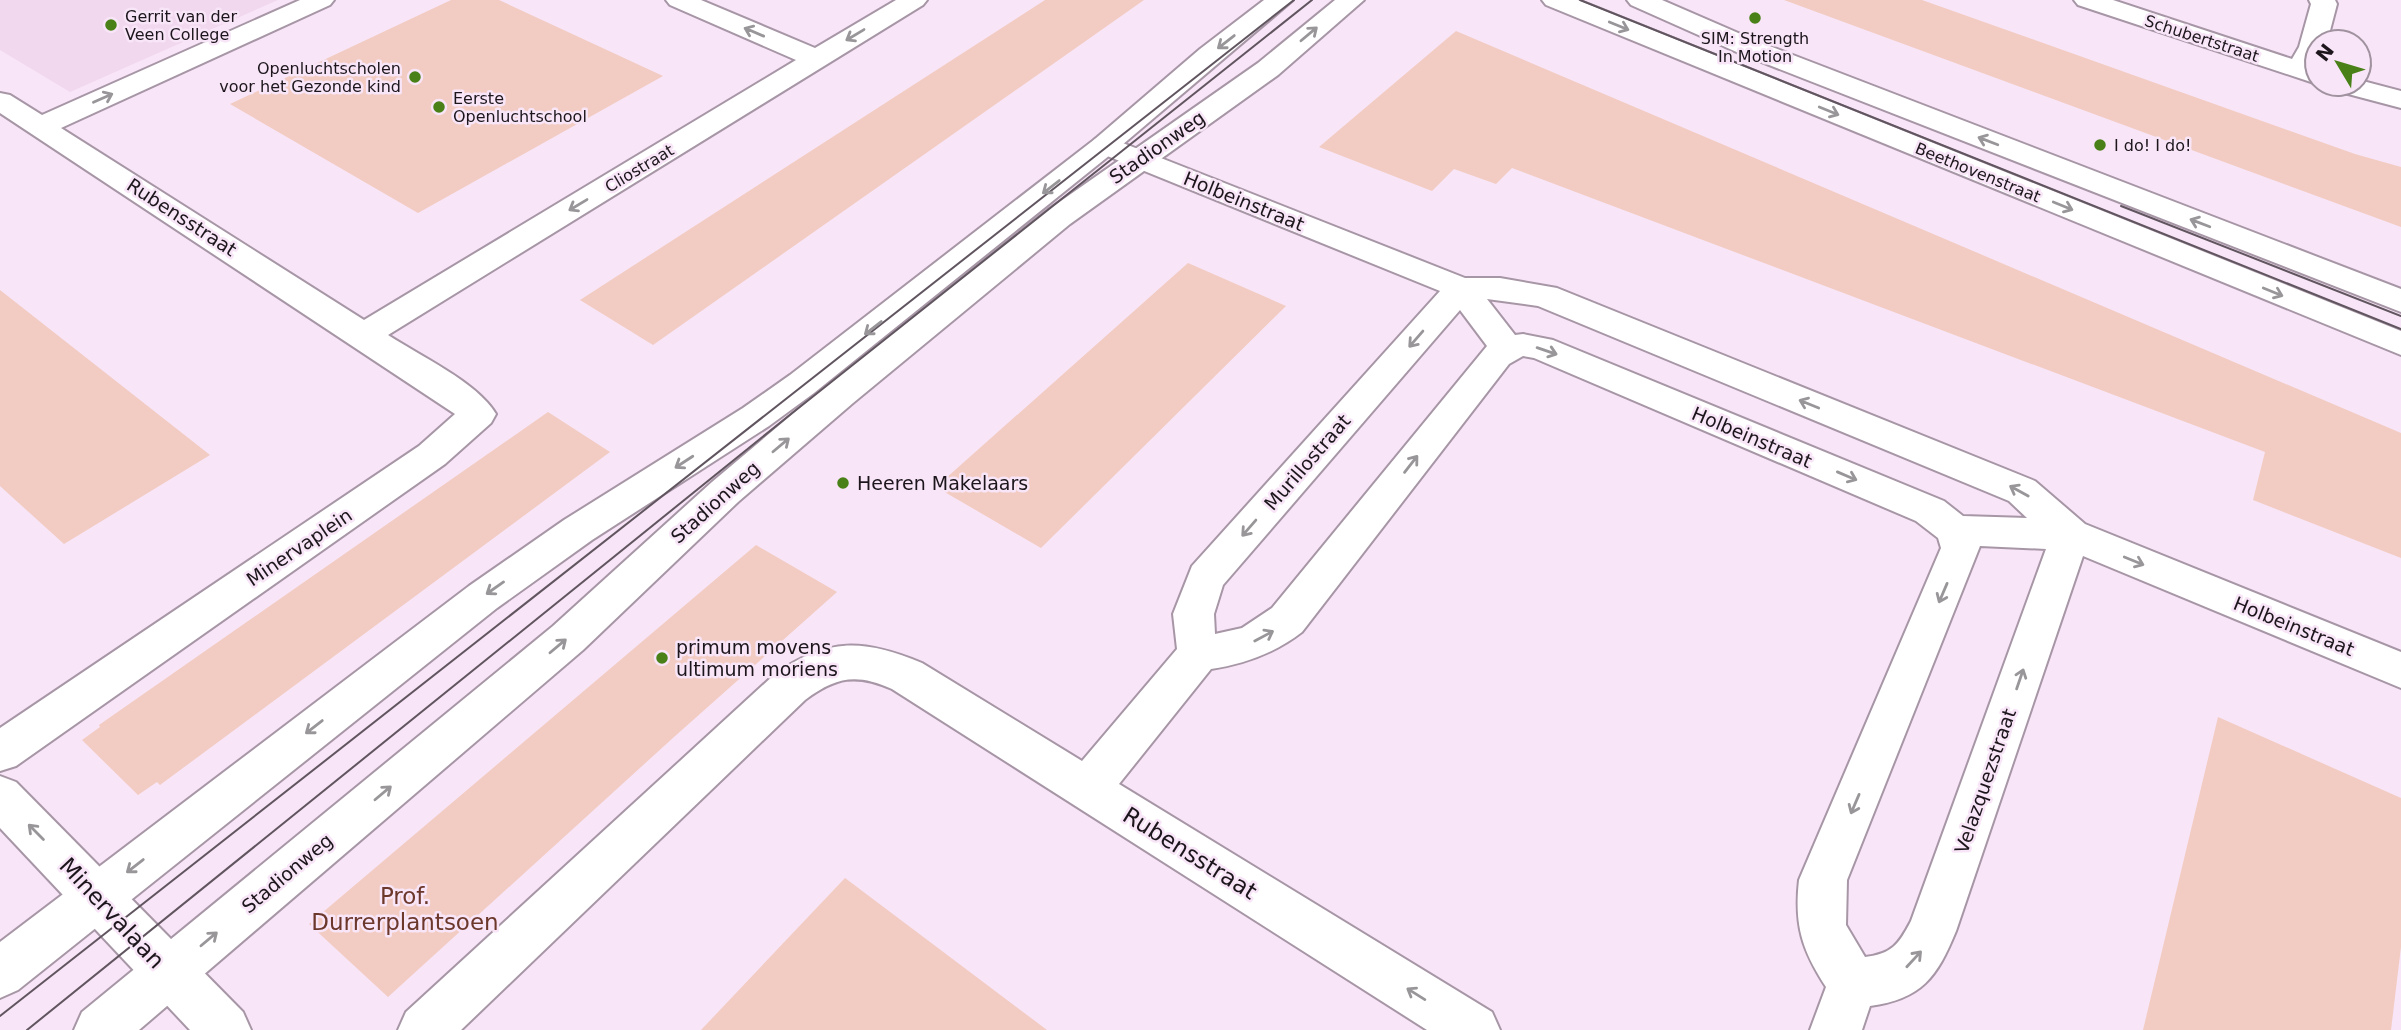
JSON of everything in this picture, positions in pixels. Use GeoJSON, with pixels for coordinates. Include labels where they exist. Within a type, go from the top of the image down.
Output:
{"type":"FeatureCollection","features":[{"type":"Feature","properties":{"kind":"street"},"geometry":{"type":"LineString","coordinates":[[41,127],[321,0]]}},
{"type":"Feature","properties":{"kind":"street"},"geometry":{"type":"LineString","coordinates":[[679,0],[817,59]]}},
{"type":"Feature","properties":{"kind":"street","name":"Cliostraat"},"geometry":{"type":"LineString","coordinates":[[364,334],[914,0]]}},
{"type":"Feature","properties":{"kind":"street","name":"Stadionweg"},"geometry":{"type":"LineString","coordinates":[[100,1030],[568,638],[725,492],[840,394],[1059,217],[1210,55],[1280,0]]}},
{"type":"Feature","properties":{"kind":"street","name":"Stadionweg"},"geometry":{"type":"LineString","coordinates":[[0,972],[483,597],[578,530],[802,384],[1122,152],[1268,69],[1351,0]]}},
{"type":"Feature","properties":{"kind":"street","name":"Beethovenstraat"},"geometry":{"type":"LineString","coordinates":[[1555,0],[2401,344]]}},
{"type":"Feature","properties":{"kind":"street","name":"Beethovenstraat"},"geometry":{"type":"LineString","coordinates":[[1640,0],[1749,48],[2401,301]]}},
{"type":"Feature","properties":{"kind":"street","name":"Schubertstraat"},"geometry":{"type":"LineString","coordinates":[[2087,0],[2303,71]]}},
{"type":"Feature","properties":{"kind":"street"},"geometry":{"type":"LineString","coordinates":[[2317,28],[2324,4],[2322,0]]}},
{"type":"Feature","properties":{"kind":"street"},"geometry":{"type":"LineString","coordinates":[[2373,92],[2401,100]]}},
{"type":"Feature","properties":{"kind":"street","name":"Rubensstraat"},"geometry":{"type":"LineString","coordinates":[[0,101],[364,334]]}},
{"type":"Feature","properties":{"kind":"street","name":"Holbeinstraat"},"geometry":{"type":"LineString","coordinates":[[1122,152],[1461,288],[1500,289],[1545,296],[2022,491],[2071,535],[2401,670]]}},
{"type":"Feature","properties":{"kind":"street"},"geometry":{"type":"LineString","coordinates":[[1087,789],[1199,653],[1232,650],[1268,636],[1287,620],[1497,356],[1507,349],[1461,288]]}},
{"type":"Feature","properties":{"kind":"street","name":"Murillostraat"},"geometry":{"type":"LineString","coordinates":[[1199,653],[1191,629],[1195,603],[1206,577],[1461,288]]}},
{"type":"Feature","properties":{"kind":"street","name":"Minervaplein"},"geometry":{"type":"LineString","coordinates":[[0,752],[432,456],[478,414],[459,397],[364,334]]}},
{"type":"Feature","properties":{"kind":"street","name":"Holbeinstraat"},"geometry":{"type":"LineString","coordinates":[[1507,349],[1523,345],[1541,348],[1930,511],[1954,530],[2071,535]]}},
{"type":"Feature","properties":{"kind":"street"},"geometry":{"type":"LineString","coordinates":[[1836,1030],[1853,983],[1824,941],[1819,909],[1823,880],[1961,548],[1954,530]]}},
{"type":"Feature","properties":{"kind":"street","name":"Velazquezstraat"},"geometry":{"type":"LineString","coordinates":[[1853,983],[1893,978],[1918,958],[1932,931],[2071,535]]}},
{"type":"Feature","properties":{"kind":"street","name":"Rubensstraat"},"geometry":{"type":"LineString","coordinates":[[424,1030],[805,675],[826,664],[859,659],[883,664],[907,676],[1474,1030]]}},
{"type":"Feature","properties":{"kind":"street","name":"Minervalaan"},"geometry":{"type":"LineString","coordinates":[[0,796],[167,973],[225,1030]]}},
{"type":"Feature","properties":{"kind":"shaded area","name":"Gerrit van der Veen College"},"geometry":{"type":"Polygon","coordinates":[[[0,0],[278,0],[70,92],[0,50],[0,0]]]}},
{"type":"Feature","properties":{"kind":"green space"},"geometry":{"type":"Polygon","coordinates":[[[451,0],[499,0],[663,76],[418,213],[230,104],[451,0]]]}},
{"type":"Feature","properties":{"kind":"green space"},"geometry":{"type":"Polygon","coordinates":[[[1045,0],[1144,0],[653,345],[580,300],[1045,0]]]}},
{"type":"Feature","properties":{"kind":"green space"},"geometry":{"type":"Polygon","coordinates":[[[1784,0],[1922,0],[2355,154],[2401,167],[2401,227],[1784,0]]]}},
{"type":"Feature","properties":{"kind":"green space"},"geometry":{"type":"Polygon","coordinates":[[[1456,31],[2401,433],[2401,558],[2253,500],[2265,452],[1512,168],[1496,184],[1454,169],[1432,191],[1319,147],[1456,31]]]}},
{"type":"Feature","properties":{"kind":"green space"},"geometry":{"type":"Polygon","coordinates":[[[1188,263],[1286,306],[1041,548],[936,487],[1188,263]]]}},
{"type":"Feature","properties":{"kind":"green space"},"geometry":{"type":"Polygon","coordinates":[[[0,290],[210,455],[64,544],[0,486],[0,290]]]}},
{"type":"Feature","properties":{"kind":"green space"},"geometry":{"type":"Polygon","coordinates":[[[548,412],[610,452],[160,785],[157,782],[138,795],[82,740],[100,727],[99,725],[548,412]]]}},
{"type":"Feature","properties":{"kind":"green space","name":"Prof. Durrerplantsoen"},"geometry":{"type":"Polygon","coordinates":[[[756,545],[837,592],[388,997],[309,924],[756,545]]]}},
{"type":"Feature","properties":{"kind":"green space"},"geometry":{"type":"Polygon","coordinates":[[[2218,717],[2401,798],[2401,947],[2391,1030],[2143,1030],[2218,717]]]}},
{"type":"Feature","properties":{"kind":"green space"},"geometry":{"type":"Polygon","coordinates":[[[845,878],[1047,1030],[701,1030],[845,878]]]}},
{"type":"Feature","properties":{"kind":"tram line"},"geometry":{"type":"LineString","coordinates":[[0,1016],[1294,0]]}},
{"type":"Feature","properties":{"kind":"tram line"},"geometry":{"type":"LineString","coordinates":[[27,1030],[791,414],[1312,0]]}},
{"type":"Feature","properties":{"kind":"tram line"},"geometry":{"type":"LineString","coordinates":[[1580,0],[2401,329]]}},
{"type":"Feature","properties":{"kind":"tram line"},"geometry":{"type":"LineString","coordinates":[[2121,206],[2401,316]]}},
{"type":"Feature","properties":{"kind":"place","name":"SIM: Strength In Motion"},"geometry":{"type":"Point","coordinates":[1755,18]}},
{"type":"Feature","properties":{"kind":"place","name":"Gerrit van der Veen College"},"geometry":{"type":"Point","coordinates":[111,25]}},
{"type":"Feature","properties":{"kind":"place","name":"Openluchtscholen voor het Gezonde kind"},"geometry":{"type":"Point","coordinates":[415,77]}},
{"type":"Feature","properties":{"kind":"place","name":"Eerste Openluchtschool"},"geometry":{"type":"Point","coordinates":[439,107]}},
{"type":"Feature","properties":{"kind":"place","name":"I do! I do!"},"geometry":{"type":"Point","coordinates":[2100,145]}},
{"type":"Feature","properties":{"kind":"place","name":"Heeren Makelaars"},"geometry":{"type":"Point","coordinates":[843,483]}},
{"type":"Feature","properties":{"kind":"place","name":"primum movens ultimum moriens"},"geometry":{"type":"Point","coordinates":[662,658]}}]}
